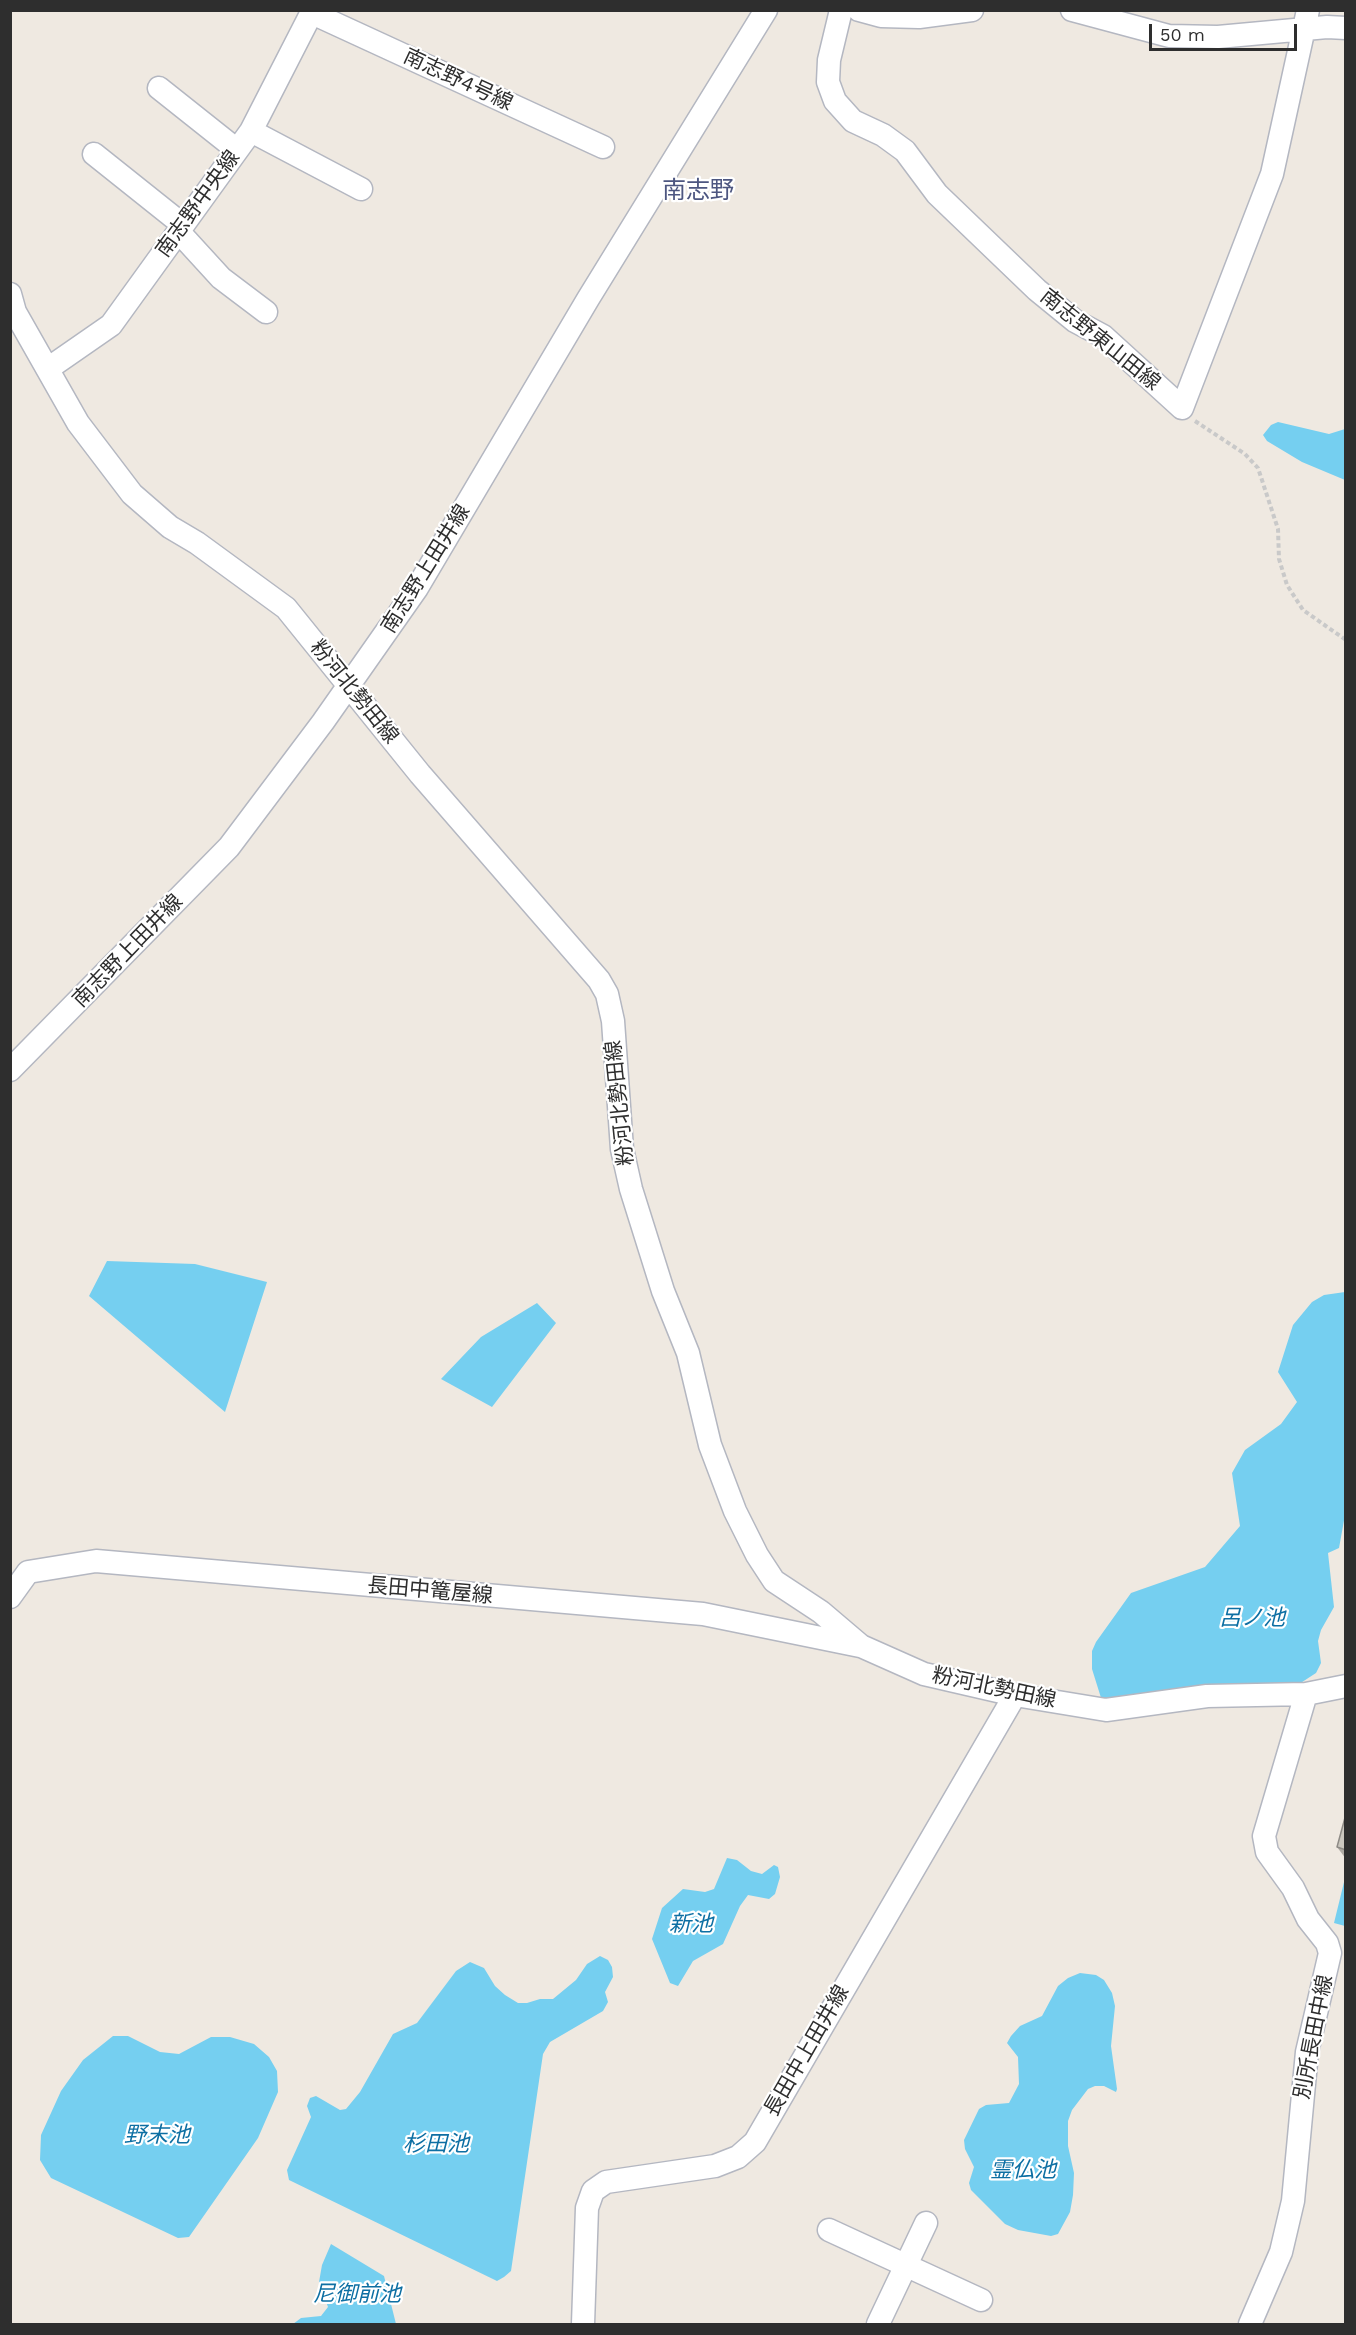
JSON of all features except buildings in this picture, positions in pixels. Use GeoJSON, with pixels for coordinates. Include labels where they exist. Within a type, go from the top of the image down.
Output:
{"type":"FeatureCollection","features":[{"type":"Feature","properties":{"kind":"street","name":"南志野上田井線"},"geometry":{"type":"LineString","coordinates":[[10,1070],[229,847],[350,686],[417,588],[588,298],[766,10]]}},
{"type":"Feature","properties":{"kind":"street","name":"南志野東山田線"},"geometry":{"type":"LineString","coordinates":[[841,10],[829,60],[828,82],[835,101],[853,121],[883,135],[905,151],[937,194],[1037,290],[1075,321],[1103,336],[1182,408],[1272,174],[1306,19]]}},
{"type":"Feature","properties":{"kind":"street"},"geometry":{"type":"LineString","coordinates":[[859,10],[881,16],[919,17],[972,10]]}},
{"type":"Feature","properties":{"kind":"street"},"geometry":{"type":"LineString","coordinates":[[1072,10],[1170,36],[1218,37],[1306,19],[1346,28]]}},
{"type":"Feature","properties":{"kind":"street","name":"南志野中央線"},"geometry":{"type":"LineString","coordinates":[[49,368],[111,325],[251,131],[313,12]]}},
{"type":"Feature","properties":{"kind":"street","name":"南志野4号線"},"geometry":{"type":"LineString","coordinates":[[313,12],[603,147]]}},
{"type":"Feature","properties":{"kind":"street"},"geometry":{"type":"LineString","coordinates":[[159,88],[237,150]]}},
{"type":"Feature","properties":{"kind":"street"},"geometry":{"type":"LineString","coordinates":[[251,131],[361,189]]}},
{"type":"Feature","properties":{"kind":"street"},"geometry":{"type":"LineString","coordinates":[[94,154],[181,228],[221,278],[266,312]]}},
{"type":"Feature","properties":{"kind":"street","name":"粉河北勢田線"},"geometry":{"type":"LineString","coordinates":[[12,307],[49,368],[78,423],[132,494],[170,527],[197,543],[286,608],[420,774],[599,980],[607,994],[613,1021],[622,1149],[631,1189],[663,1291],[688,1353],[710,1444],[735,1511],[757,1555],[774,1581],[821,1612],[861,1646],[924,1674],[1015,1695],[1106,1710],[1208,1696],[1306,1694],[1346,1686]]}},
{"type":"Feature","properties":{"kind":"street","name":"長田中篭屋線"},"geometry":{"type":"LineString","coordinates":[[10,1597],[28,1572],[96,1561],[704,1614],[861,1646]]}},
{"type":"Feature","properties":{"kind":"street","name":"別所長田中線"},"geometry":{"type":"LineString","coordinates":[[1250,2325],[1281,2252],[1293,2200],[1307,2052],[1330,1953],[1327,1943],[1308,1918],[1293,1888],[1266,1852],[1264,1836],[1306,1694]]}},
{"type":"Feature","properties":{"kind":"street","name":"長田中上田井線"},"geometry":{"type":"LineString","coordinates":[[583,2325],[587,2208],[593,2191],[606,2182],[715,2166],[738,2157],[755,2142],[1015,1695]]}},
{"type":"Feature","properties":{"kind":"street"},"geometry":{"type":"LineString","coordinates":[[878,2325],[926,2223]]}},
{"type":"Feature","properties":{"kind":"street"},"geometry":{"type":"LineString","coordinates":[[829,2230],[981,2300]]}},
{"type":"Feature","properties":{"kind":"path"},"geometry":{"type":"LineString","coordinates":[[1182,408],[1197,423],[1245,454],[1258,468],[1278,529],[1279,560],[1287,585],[1303,610],[1346,640]]}},
{"type":"Feature","properties":{"kind":"water"},"geometry":{"type":"Polygon","coordinates":[[[1278,422],[1329,434],[1345,429],[1345,480],[1302,462],[1267,441],[1263,435],[1271,425],[1278,422]]]}},
{"type":"Feature","properties":{"kind":"water"},"geometry":{"type":"Polygon","coordinates":[[[107,1261],[195,1264],[267,1282],[225,1412],[89,1296],[107,1261]]]}},
{"type":"Feature","properties":{"kind":"water","name":"呂ノ池"},"geometry":{"type":"Polygon","coordinates":[[[1345,1292],[1345,1515],[1339,1548],[1328,1553],[1334,1607],[1321,1630],[1318,1641],[1321,1663],[1316,1673],[1296,1686],[1102,1701],[1092,1669],[1092,1651],[1096,1642],[1131,1593],[1205,1567],[1240,1526],[1232,1473],[1245,1450],[1281,1424],[1297,1402],[1278,1372],[1293,1325],[1312,1302],[1324,1295],[1345,1292]]]}},
{"type":"Feature","properties":{"kind":"water"},"geometry":{"type":"Polygon","coordinates":[[[537,1303],[556,1323],[492,1407],[441,1379],[481,1337],[537,1303]]]}},
{"type":"Feature","properties":{"kind":"water","name":"新池"},"geometry":{"type":"Polygon","coordinates":[[[727,1858],[737,1860],[751,1871],[762,1874],[774,1865],[778,1867],[780,1877],[775,1894],[769,1899],[748,1895],[740,1906],[723,1944],[693,1961],[678,1986],[670,1983],[652,1939],[662,1908],[683,1889],[705,1892],[714,1889],[727,1858]]]}},
{"type":"Feature","properties":{"kind":"water"},"geometry":{"type":"Polygon","coordinates":[[[1346,1878],[1345,1926],[1334,1923],[1346,1878]]]}},
{"type":"Feature","properties":{"kind":"water","name":"杉田池"},"geometry":{"type":"Polygon","coordinates":[[[600,1956],[608,1960],[612,1967],[613,1977],[605,1992],[608,2002],[603,2011],[550,2042],[543,2054],[511,2271],[504,2277],[497,2281],[289,2180],[287,2170],[311,2117],[307,2106],[310,2098],[316,2096],[340,2110],[346,2109],[360,2092],[393,2034],[417,2023],[456,1971],[470,1962],[484,1968],[495,1986],[505,1995],[518,2003],[527,2003],[540,1999],[553,1999],[576,1980],[587,1964],[600,1956]]]}},
{"type":"Feature","properties":{"kind":"water","name":"霊仏池"},"geometry":{"type":"Polygon","coordinates":[[[1080,1973],[1096,1975],[1104,1980],[1112,1993],[1115,2006],[1111,2046],[1117,2089],[1116,2092],[1104,2086],[1095,2086],[1088,2089],[1072,2110],[1068,2121],[1068,2146],[1074,2173],[1073,2195],[1070,2212],[1058,2234],[1051,2236],[1018,2230],[1005,2224],[971,2190],[969,2183],[974,2167],[965,2149],[964,2140],[979,2109],[986,2105],[1009,2103],[1019,2084],[1018,2057],[1007,2043],[1011,2036],[1020,2026],[1042,2016],[1058,1986],[1068,1978],[1080,1973]]]}},
{"type":"Feature","properties":{"kind":"water","name":"野末池"},"geometry":{"type":"Polygon","coordinates":[[[113,2036],[128,2036],[160,2052],[179,2054],[211,2037],[230,2037],[254,2044],[269,2057],[277,2071],[278,2092],[258,2138],[189,2237],[178,2238],[51,2178],[40,2160],[41,2135],[61,2091],[83,2060],[113,2036]]]}},
{"type":"Feature","properties":{"kind":"water","name":"尼御前池"},"geometry":{"type":"Polygon","coordinates":[[[331,2244],[384,2276],[396,2324],[293,2324],[301,2318],[321,2316],[328,2307],[319,2282],[322,2265],[331,2244]]]}},
{"type":"Feature","properties":{"kind":"district","name":"南志野"},"geometry":{"type":"Point","coordinates":[698,191]}}]}
